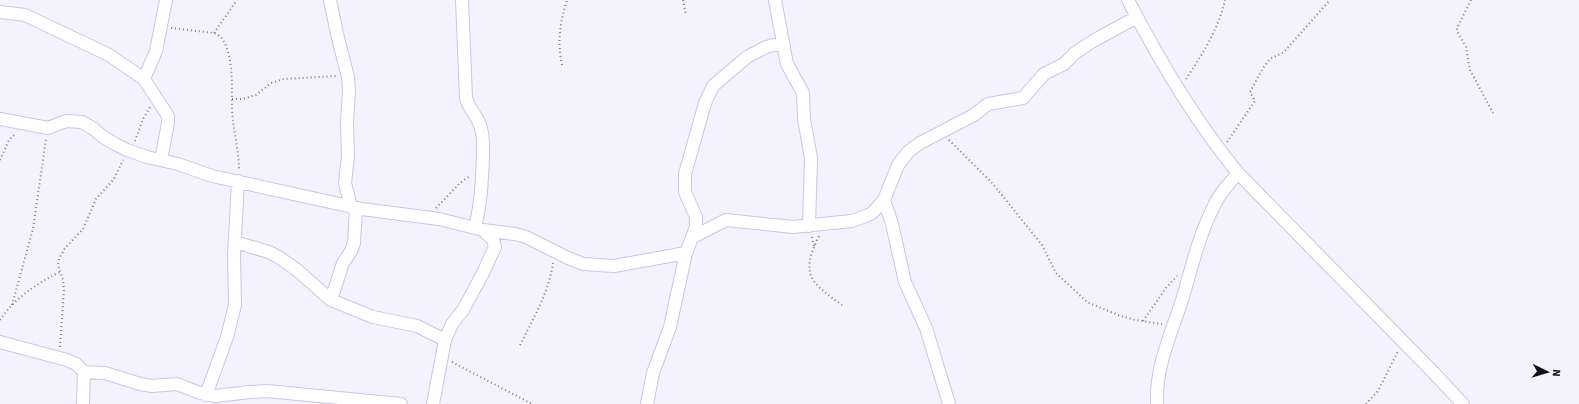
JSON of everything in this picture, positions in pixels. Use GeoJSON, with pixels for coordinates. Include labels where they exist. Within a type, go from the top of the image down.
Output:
{"type":"FeatureCollection","features":[{"type":"Feature","properties":{"kind":"street"},"geometry":{"type":"LineString","coordinates":[[144,79],[156,52],[166,0]]}},
{"type":"Feature","properties":{"kind":"street"},"geometry":{"type":"LineString","coordinates":[[330,0],[348,77],[348,152],[346,184],[354,207],[354,244],[343,263],[331,300]]}},
{"type":"Feature","properties":{"kind":"street"},"geometry":{"type":"LineString","coordinates":[[462,0],[466,98],[469,108],[480,125],[483,139],[479,229]]}},
{"type":"Feature","properties":{"kind":"street"},"geometry":{"type":"LineString","coordinates":[[775,0],[787,64],[803,93],[804,118],[811,158],[809,226]]}},
{"type":"Feature","properties":{"kind":"street"},"geometry":{"type":"LineString","coordinates":[[1128,0],[1179,89],[1219,150],[1238,173],[1463,404]]}},
{"type":"Feature","properties":{"kind":"street"},"geometry":{"type":"LineString","coordinates":[[0,12],[26,15],[109,56],[144,79],[168,116],[161,160]]}},
{"type":"Feature","properties":{"kind":"street"},"geometry":{"type":"LineString","coordinates":[[693,237],[726,220],[779,226],[809,226],[852,221],[866,216],[872,213],[884,200],[898,165],[908,152],[920,143],[940,131],[974,115],[988,104],[1023,98],[1044,74],[1064,64],[1075,53],[1093,41],[1137,17]]}},
{"type":"Feature","properties":{"kind":"street"},"geometry":{"type":"LineString","coordinates":[[647,404],[653,373],[670,327],[686,253],[693,237],[696,223],[694,212],[685,192],[685,174],[705,103],[713,86],[736,65],[747,57],[766,47],[782,43]]}},
{"type":"Feature","properties":{"kind":"street"},"geometry":{"type":"LineString","coordinates":[[0,119],[29,126],[48,128],[66,121],[82,122],[115,144],[129,151],[178,164],[212,176],[354,207],[426,217],[479,229],[515,234],[526,237],[583,264],[614,266],[686,253]]}},
{"type":"Feature","properties":{"kind":"street"},"geometry":{"type":"LineString","coordinates":[[1157,404],[1158,376],[1200,235],[1216,200],[1238,173]]}},
{"type":"Feature","properties":{"kind":"street"},"geometry":{"type":"LineString","coordinates":[[206,395],[227,337],[235,305],[236,192],[238,181]]}},
{"type":"Feature","properties":{"kind":"street"},"geometry":{"type":"LineString","coordinates":[[884,200],[892,224],[905,282],[926,328],[949,404]]}},
{"type":"Feature","properties":{"kind":"street"},"geometry":{"type":"LineString","coordinates":[[433,404],[445,340],[452,324],[462,310],[482,275],[495,247],[493,240],[479,229]]}},
{"type":"Feature","properties":{"kind":"street"},"geometry":{"type":"LineString","coordinates":[[235,242],[269,252],[280,258],[298,270],[331,300],[373,317],[417,326],[445,340]]}},
{"type":"Feature","properties":{"kind":"street"},"geometry":{"type":"LineString","coordinates":[[0,342],[76,364],[84,372],[105,373],[140,384],[152,386],[177,384],[206,395],[228,396],[250,392],[268,391],[401,404]]}},
{"type":"Feature","properties":{"kind":"street"},"geometry":{"type":"LineString","coordinates":[[83,404],[84,372]]}},
{"type":"Feature","properties":{"kind":"path"},"geometry":{"type":"LineString","coordinates":[[214,33],[237,0]]}},
{"type":"Feature","properties":{"kind":"path"},"geometry":{"type":"LineString","coordinates":[[562,65],[558,46],[561,24],[567,0]]}},
{"type":"Feature","properties":{"kind":"path"},"geometry":{"type":"LineString","coordinates":[[683,0],[686,15]]}},
{"type":"Feature","properties":{"kind":"path"},"geometry":{"type":"LineString","coordinates":[[1179,89],[1196,65],[1213,33],[1221,16],[1225,0]]}},
{"type":"Feature","properties":{"kind":"path"},"geometry":{"type":"LineString","coordinates":[[1219,150],[1230,138],[1255,100],[1250,92],[1263,68],[1273,57],[1284,52],[1330,0]]}},
{"type":"Feature","properties":{"kind":"path"},"geometry":{"type":"LineString","coordinates":[[1471,0],[1457,28],[1457,31],[1466,47],[1470,70],[1493,113]]}},
{"type":"Feature","properties":{"kind":"path"},"geometry":{"type":"LineString","coordinates":[[162,27],[214,33],[219,35],[224,40],[228,51],[231,72],[232,99],[239,166],[238,181]]}},
{"type":"Feature","properties":{"kind":"path"},"geometry":{"type":"LineString","coordinates":[[232,99],[242,99],[256,95],[271,83],[284,79],[323,76],[348,77]]}},
{"type":"Feature","properties":{"kind":"path"},"geometry":{"type":"LineString","coordinates":[[59,358],[64,290],[63,280],[58,265],[60,255],[83,229],[96,199],[114,179],[129,151],[147,109],[158,101]]}},
{"type":"Feature","properties":{"kind":"path"},"geometry":{"type":"LineString","coordinates":[[0,160],[12,136],[29,126]]}},
{"type":"Feature","properties":{"kind":"path"},"geometry":{"type":"LineString","coordinates":[[12,305],[33,229],[48,128]]}},
{"type":"Feature","properties":{"kind":"path"},"geometry":{"type":"LineString","coordinates":[[940,131],[993,184],[1042,245],[1056,273],[1087,302],[1118,315],[1173,326]]}},
{"type":"Feature","properties":{"kind":"path"},"geometry":{"type":"LineString","coordinates":[[426,217],[460,184],[482,167]]}},
{"type":"Feature","properties":{"kind":"path"},"geometry":{"type":"LineString","coordinates":[[825,224],[811,256],[809,266],[810,276],[822,291],[842,305]]}},
{"type":"Feature","properties":{"kind":"path"},"geometry":{"type":"LineString","coordinates":[[520,345],[534,318],[549,282],[555,252]]}},
{"type":"Feature","properties":{"kind":"path"},"geometry":{"type":"LineString","coordinates":[[0,320],[12,305],[32,287],[60,272]]}},
{"type":"Feature","properties":{"kind":"path"},"geometry":{"type":"LineString","coordinates":[[1143,321],[1166,288],[1177,276]]}},
{"type":"Feature","properties":{"kind":"path"},"geometry":{"type":"LineString","coordinates":[[1366,404],[1378,391],[1403,341]]}},
{"type":"Feature","properties":{"kind":"path"},"geometry":{"type":"LineString","coordinates":[[441,356],[532,404]]}}]}
